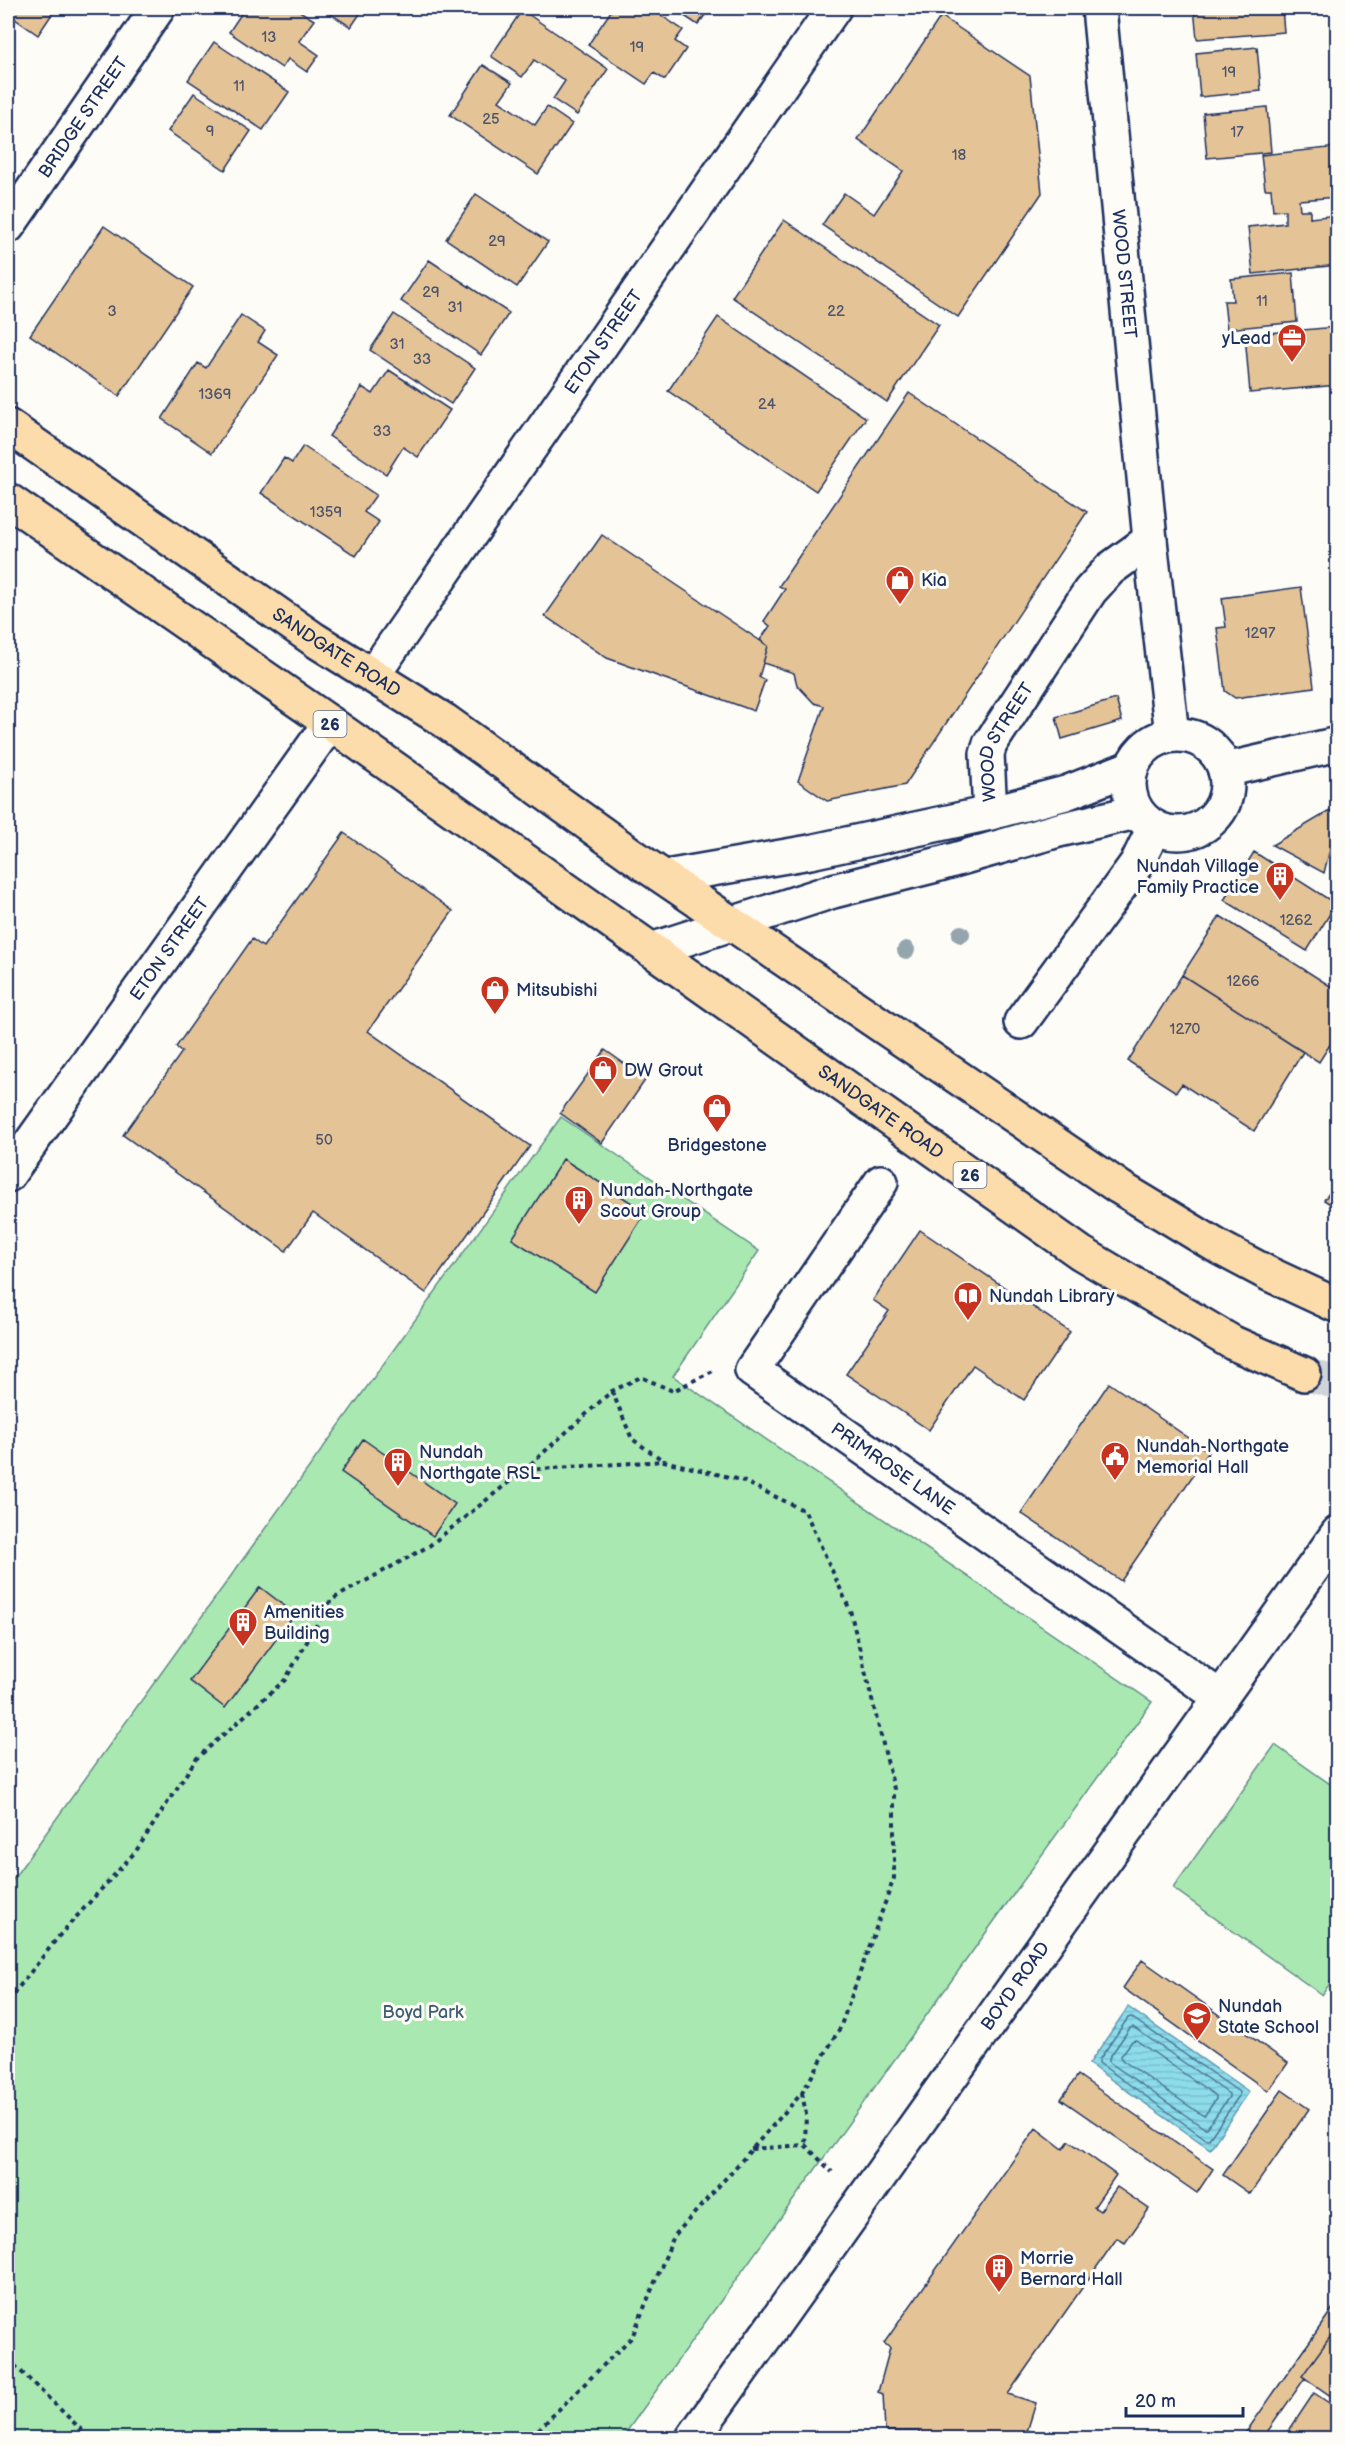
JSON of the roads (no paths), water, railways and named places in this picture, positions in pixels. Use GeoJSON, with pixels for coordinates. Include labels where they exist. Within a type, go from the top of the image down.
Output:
{"type":"FeatureCollection","features":[{"type":"Feature","properties":{"kind":"highway","name":"SANDGATE ROAD"},"geometry":{"type":"LineString","coordinates":[[8,426],[315,640],[445,721],[666,878],[1119,1187],[1230,1253],[1338,1306]]}},
{"type":"Feature","properties":{"kind":"highway","name":"SANDGATE ROAD"},"geometry":{"type":"LineString","coordinates":[[8,500],[330,723],[1081,1253],[1233,1343],[1304,1374]]}},
{"type":"Feature","properties":{"kind":"street","name":"BRIDGE STREET"},"geometry":{"type":"LineString","coordinates":[[8,225],[158,8]]}},
{"type":"Feature","properties":{"kind":"street","name":"ETON STREET"},"geometry":{"type":"LineString","coordinates":[[373,675],[834,8]]}},
{"type":"Feature","properties":{"kind":"street","name":"WOOD STREET"},"geometry":{"type":"LineString","coordinates":[[1099,8],[1150,540],[1172,735]]}},
{"type":"Feature","properties":{"kind":"street","name":"WOOD STREET"},"geometry":{"type":"LineString","coordinates":[[990,813],[987,754],[990,744],[1090,591],[1110,569],[1150,540]]}},
{"type":"Feature","properties":{"kind":"street","name":"ETON STREET"},"geometry":{"type":"LineString","coordinates":[[8,1175],[330,723]]}},
{"type":"Feature","properties":{"kind":"street"},"geometry":{"type":"LineString","coordinates":[[1190,735],[1205,742],[1218,755],[1226,770],[1228,787],[1224,803],[1215,817],[1202,827],[1186,833],[1170,834],[1145,820],[1129,791],[1130,768],[1146,745],[1158,738],[1190,735]]}},
{"type":"Feature","properties":{"kind":"street"},"geometry":{"type":"LineString","coordinates":[[1226,770],[1338,744]]}},
{"type":"Feature","properties":{"kind":"street"},"geometry":{"type":"LineString","coordinates":[[666,878],[810,852],[990,813],[1066,793],[1130,768]]}},
{"type":"Feature","properties":{"kind":"street"},"geometry":{"type":"LineString","coordinates":[[651,950],[833,891],[1059,830],[1145,820]]}},
{"type":"Feature","properties":{"kind":"street"},"geometry":{"type":"LineString","coordinates":[[1021,1022],[1132,870],[1145,820]]}},
{"type":"Feature","properties":{"kind":"street","name":"PRIMROSE LANE"},"geometry":{"type":"LineString","coordinates":[[881,1182],[752,1370],[1220,1697]]}},
{"type":"Feature","properties":{"kind":"street","name":"BOYD ROAD"},"geometry":{"type":"LineString","coordinates":[[693,2439],[1338,1533]]}},
{"type":"Feature","properties":{"kind":"water"},"geometry":{"type":"Polygon","coordinates":[[[1128,2007],[1249,2092],[1210,2149],[1089,2064],[1128,2007]]]}},
{"type":"Feature","properties":{"kind":"tunnel"},"geometry":{"type":"LineString","coordinates":[[1304,1374],[1338,1383]]}},
{"type":"Feature","properties":{"kind":"place","name":"yLead"},"geometry":{"type":"Point","coordinates":[1292,364]}},
{"type":"Feature","properties":{"kind":"place","name":"Kia"},"geometry":{"type":"Point","coordinates":[900,606]}},
{"type":"Feature","properties":{"kind":"place","name":"Nundah Village Family Practice"},"geometry":{"type":"Point","coordinates":[1280,902]}},
{"type":"Feature","properties":{"kind":"place","name":"Mitsubishi"},"geometry":{"type":"Point","coordinates":[495,1016]}},
{"type":"Feature","properties":{"kind":"place","name":"DW Grout"},"geometry":{"type":"Point","coordinates":[603,1096]}},
{"type":"Feature","properties":{"kind":"place","name":"Bridgestone"},"geometry":{"type":"Point","coordinates":[717,1134]}},
{"type":"Feature","properties":{"kind":"place","name":"Nundah-Northgate Scout Group"},"geometry":{"type":"Point","coordinates":[579,1226]}},
{"type":"Feature","properties":{"kind":"place","name":"Nundah Library"},"geometry":{"type":"Point","coordinates":[968,1322]}},
{"type":"Feature","properties":{"kind":"place","name":"Nundah-Northgate Memorial Hall"},"geometry":{"type":"Point","coordinates":[1115,1482]}},
{"type":"Feature","properties":{"kind":"place","name":"Nundah Northgate RSL"},"geometry":{"type":"Point","coordinates":[398,1488]}},
{"type":"Feature","properties":{"kind":"place","name":"Amenities Building"},"geometry":{"type":"Point","coordinates":[243,1648]}},
{"type":"Feature","properties":{"kind":"place","name":"Nundah State School"},"geometry":{"type":"Point","coordinates":[1197,2042]}},
{"type":"Feature","properties":{"kind":"place","name":"Morrie Bernard Hall"},"geometry":{"type":"Point","coordinates":[999,2294]}},
{"type":"Feature","properties":{"kind":"park label","name":"Boyd Park"},"geometry":{"type":"Point","coordinates":[423,2012]}}]}
